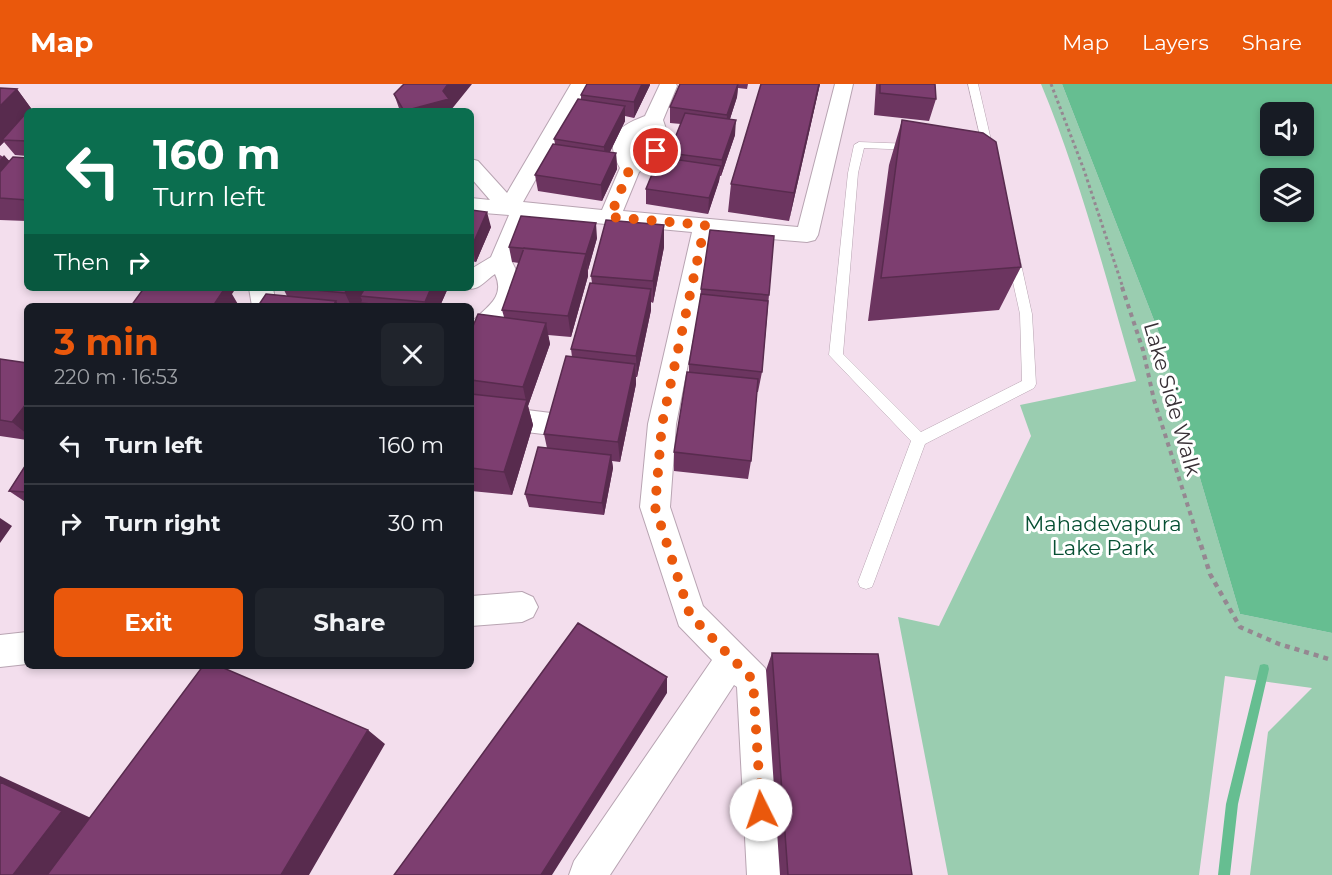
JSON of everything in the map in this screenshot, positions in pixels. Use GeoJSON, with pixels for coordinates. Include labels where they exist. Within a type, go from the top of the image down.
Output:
{"type":"FeatureCollection","features":[{"type":"Feature","properties":{"kind":"street"},"geometry":{"type":"LineString","coordinates":[[474,279],[484,270],[500,262],[516,208],[580,84]]}},
{"type":"Feature","properties":{"kind":"street"},"geometry":{"type":"LineString","coordinates":[[474,205],[807,235],[844,84]]}},
{"type":"Feature","properties":{"kind":"street"},"geometry":{"type":"LineString","coordinates":[[610,217],[630,168],[647,159],[656,151],[660,142],[653,120],[662,85],[689,88]]}},
{"type":"Feature","properties":{"kind":"street"},"geometry":{"type":"LineString","coordinates":[[630,168],[621,152],[622,142],[627,132],[653,120]]}},
{"type":"Feature","properties":{"kind":"street"},"geometry":{"type":"LineString","coordinates":[[474,168],[516,208]]}},
{"type":"Feature","properties":{"kind":"street"},"geometry":{"type":"LineString","coordinates":[[705,225],[662,424],[655,507],[690,615],[753,680],[766,875]]}},
{"type":"Feature","properties":{"kind":"street"},"geometry":{"type":"LineString","coordinates":[[474,331],[502,311],[508,300],[511,285],[508,274],[500,262]]}},
{"type":"Feature","properties":{"kind":"street"},"geometry":{"type":"LineString","coordinates":[[474,414],[551,424]]}},
{"type":"Feature","properties":{"kind":"street"},"geometry":{"type":"LineString","coordinates":[[474,611],[522,607]]}},
{"type":"Feature","properties":{"kind":"street"},"geometry":{"type":"LineString","coordinates":[[0,651],[24,648]]}},
{"type":"Feature","properties":{"kind":"street"},"geometry":{"type":"LineString","coordinates":[[588,875],[732,659]]}},
{"type":"Feature","properties":{"kind":"lane"},"geometry":{"type":"LineString","coordinates":[[973,84],[982,149],[993,171]]}},
{"type":"Feature","properties":{"kind":"lane"},"geometry":{"type":"LineString","coordinates":[[919,440],[836,355],[853,173],[859,145],[930,148]]}},
{"type":"Feature","properties":{"kind":"lane"},"geometry":{"type":"LineString","coordinates":[[866,582],[919,440],[1029,384],[1026,314],[1008,237]]}},
{"type":"Feature","properties":{"kind":"path","name":"Lake Side Walk"},"geometry":{"type":"LineString","coordinates":[[1051,84],[1084,170],[1143,350],[1154,400],[1210,574],[1240,627],[1279,644],[1332,660]]}},
{"type":"Feature","properties":{"kind":"green space","name":"Mahadevapura Lake Park"},"geometry":{"type":"Polygon","coordinates":[[[1041,84],[1062,84],[1166,351],[1172,383],[1240,614],[1332,633],[1332,875],[1250,875],[1268,732],[1312,688],[1225,676],[1199,875],[948,875],[898,617],[939,626],[1031,436],[1020,405],[1136,381],[1081,194],[1041,84]]]}},
{"type":"Feature","properties":{"kind":"shaded area"},"geometry":{"type":"Polygon","coordinates":[[[1062,84],[1332,84],[1332,633],[1240,614],[1172,383],[1166,351],[1062,84]]]}},
{"type":"Feature","properties":{"kind":"building"},"geometry":{"type":"Polygon","coordinates":[[[404,84],[448,84],[443,91],[449,99],[415,108],[402,108],[394,94],[404,84]]]}},
{"type":"Feature","properties":{"kind":"building"},"geometry":{"type":"Polygon","coordinates":[[[587,84],[642,84],[634,102],[581,95],[587,84]]]}},
{"type":"Feature","properties":{"kind":"building"},"geometry":{"type":"Polygon","coordinates":[[[680,84],[738,84],[727,115],[670,107],[680,84]]]}},
{"type":"Feature","properties":{"kind":"building"},"geometry":{"type":"Polygon","coordinates":[[[761,84],[819,84],[794,193],[731,184],[761,84]]]}},
{"type":"Feature","properties":{"kind":"building"},"geometry":{"type":"Polygon","coordinates":[[[880,84],[935,84],[936,99],[880,93],[880,84]]]}},
{"type":"Feature","properties":{"kind":"building"},"geometry":{"type":"Polygon","coordinates":[[[0,88],[17,89],[0,106],[0,88]]]}},
{"type":"Feature","properties":{"kind":"building"},"geometry":{"type":"Polygon","coordinates":[[[578,99],[625,106],[604,147],[554,139],[578,99]]]}},
{"type":"Feature","properties":{"kind":"building"},"geometry":{"type":"Polygon","coordinates":[[[685,113],[736,120],[722,160],[669,153],[685,113]]]}},
{"type":"Feature","properties":{"kind":"building"},"geometry":{"type":"Polygon","coordinates":[[[24,115],[24,141],[2,140],[24,115]]]}},
{"type":"Feature","properties":{"kind":"building"},"geometry":{"type":"Polygon","coordinates":[[[902,120],[983,133],[996,142],[1021,267],[881,278],[902,120]]]}},
{"type":"Feature","properties":{"kind":"building"},"geometry":{"type":"Polygon","coordinates":[[[553,144],[616,153],[601,185],[535,175],[553,144]]]}},
{"type":"Feature","properties":{"kind":"building"},"geometry":{"type":"Polygon","coordinates":[[[13,157],[24,158],[24,200],[0,198],[0,172],[13,157]]]}},
{"type":"Feature","properties":{"kind":"building"},"geometry":{"type":"Polygon","coordinates":[[[659,157],[721,166],[709,198],[646,189],[659,157]]]}},
{"type":"Feature","properties":{"kind":"building"},"geometry":{"type":"Polygon","coordinates":[[[474,210],[487,212],[474,241],[474,210]]]}},
{"type":"Feature","properties":{"kind":"building"},"geometry":{"type":"Polygon","coordinates":[[[521,216],[596,223],[586,254],[509,247],[521,216]]]}},
{"type":"Feature","properties":{"kind":"building"},"geometry":{"type":"Polygon","coordinates":[[[606,220],[664,225],[653,281],[591,276],[606,220]]]}},
{"type":"Feature","properties":{"kind":"building"},"geometry":{"type":"Polygon","coordinates":[[[710,230],[774,236],[769,295],[701,289],[710,230]]]}},
{"type":"Feature","properties":{"kind":"building"},"geometry":{"type":"Polygon","coordinates":[[[524,248],[586,254],[568,316],[502,310],[524,248]]]}},
{"type":"Feature","properties":{"kind":"building"},"geometry":{"type":"Polygon","coordinates":[[[590,283],[651,289],[636,356],[571,349],[590,283]]]}},
{"type":"Feature","properties":{"kind":"building"},"geometry":{"type":"Polygon","coordinates":[[[142,291],[223,291],[215,303],[133,303],[142,291]]]}},
{"type":"Feature","properties":{"kind":"building"},"geometry":{"type":"Polygon","coordinates":[[[363,291],[430,291],[425,302],[360,296],[363,291]]]}},
{"type":"Feature","properties":{"kind":"building"},"geometry":{"type":"Polygon","coordinates":[[[266,294],[336,301],[335,303],[260,303],[266,294]]]}},
{"type":"Feature","properties":{"kind":"building"},"geometry":{"type":"Polygon","coordinates":[[[701,294],[768,301],[762,372],[689,364],[701,294]]]}},
{"type":"Feature","properties":{"kind":"building"},"geometry":{"type":"Polygon","coordinates":[[[478,314],[546,323],[523,387],[474,380],[474,324],[478,314]]]}},
{"type":"Feature","properties":{"kind":"building"},"geometry":{"type":"Polygon","coordinates":[[[566,356],[635,364],[618,442],[544,434],[566,356]]]}},
{"type":"Feature","properties":{"kind":"building"},"geometry":{"type":"Polygon","coordinates":[[[0,359],[24,363],[24,407],[12,422],[0,420],[0,359]]]}},
{"type":"Feature","properties":{"kind":"building"},"geometry":{"type":"Polygon","coordinates":[[[687,372],[758,379],[751,461],[674,452],[687,372]]]}},
{"type":"Feature","properties":{"kind":"building"},"geometry":{"type":"Polygon","coordinates":[[[474,394],[527,400],[504,472],[474,468],[474,394]]]}},
{"type":"Feature","properties":{"kind":"building"},"geometry":{"type":"Polygon","coordinates":[[[538,447],[611,455],[602,503],[525,494],[538,447]]]}},
{"type":"Feature","properties":{"kind":"building"},"geometry":{"type":"Polygon","coordinates":[[[24,468],[24,492],[9,491],[24,468]]]}},
{"type":"Feature","properties":{"kind":"building"},"geometry":{"type":"Polygon","coordinates":[[[578,623],[667,677],[541,875],[394,875],[578,623]]]}},
{"type":"Feature","properties":{"kind":"building"},"geometry":{"type":"Polygon","coordinates":[[[772,653],[878,654],[912,875],[788,875],[772,653]]]}},
{"type":"Feature","properties":{"kind":"building"},"geometry":{"type":"Polygon","coordinates":[[[201,669],[226,669],[368,730],[281,875],[47,875],[201,669]]]}},
{"type":"Feature","properties":{"kind":"building"},"geometry":{"type":"Polygon","coordinates":[[[0,782],[62,811],[13,875],[0,875],[0,782]]]}},
{"type":"Feature","properties":{"kind":"waterway"},"geometry":{"type":"LineString","coordinates":[[1224,875],[1232,804],[1264,669]]}},
{"type":"Feature","properties":{"kind":"route"},"geometry":{"type":"LineString","coordinates":[[656,151],[630,168],[610,217],[705,225],[662,424],[655,507],[690,615],[753,680],[761,810]]}}]}
